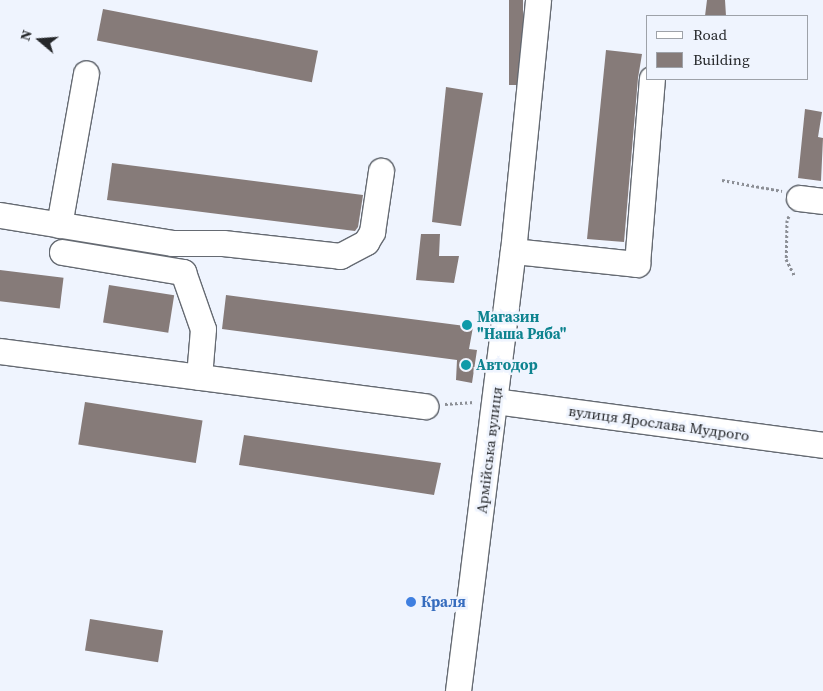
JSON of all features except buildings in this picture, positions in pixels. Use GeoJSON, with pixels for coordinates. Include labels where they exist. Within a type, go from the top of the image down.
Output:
{"type":"FeatureCollection","features":[{"type":"Feature","properties":{"kind":"street","name":"Армійська вулиця"},"geometry":{"type":"LineString","coordinates":[[458,691],[513,251],[538,0]]}},
{"type":"Feature","properties":{"kind":"street"},"geometry":{"type":"LineString","coordinates":[[59,225],[86,73]]}},
{"type":"Feature","properties":{"kind":"street"},"geometry":{"type":"LineString","coordinates":[[513,251],[637,264],[652,80]]}},
{"type":"Feature","properties":{"kind":"street"},"geometry":{"type":"LineString","coordinates":[[0,215],[172,243],[223,244],[340,256],[366,242],[372,232],[381,171]]}},
{"type":"Feature","properties":{"kind":"street"},"geometry":{"type":"LineString","coordinates":[[62,252],[183,272],[203,329],[199,377]]}},
{"type":"Feature","properties":{"kind":"street"},"geometry":{"type":"LineString","coordinates":[[0,351],[425,406]]}},
{"type":"Feature","properties":{"kind":"street","name":"вулиця Ярослава Мудрого"},"geometry":{"type":"LineString","coordinates":[[495,400],[823,446]]}},
{"type":"Feature","properties":{"kind":"path"},"geometry":{"type":"LineString","coordinates":[[722,180],[777,190],[811,200]]}},
{"type":"Feature","properties":{"kind":"path"},"geometry":{"type":"LineString","coordinates":[[794,275],[786,259],[787,220],[811,200]]}},
{"type":"Feature","properties":{"kind":"path"},"geometry":{"type":"LineString","coordinates":[[425,406],[495,400]]}},
{"type":"Feature","properties":{"kind":"place","name":"Магазин \"Наша Ряба\""},"geometry":{"type":"Point","coordinates":[467,325]}},
{"type":"Feature","properties":{"kind":"place","name":"Автодор"},"geometry":{"type":"Point","coordinates":[466,365]}},
{"type":"Feature","properties":{"kind":"place","name":"Краля"},"geometry":{"type":"Point","coordinates":[411,602]}}]}
